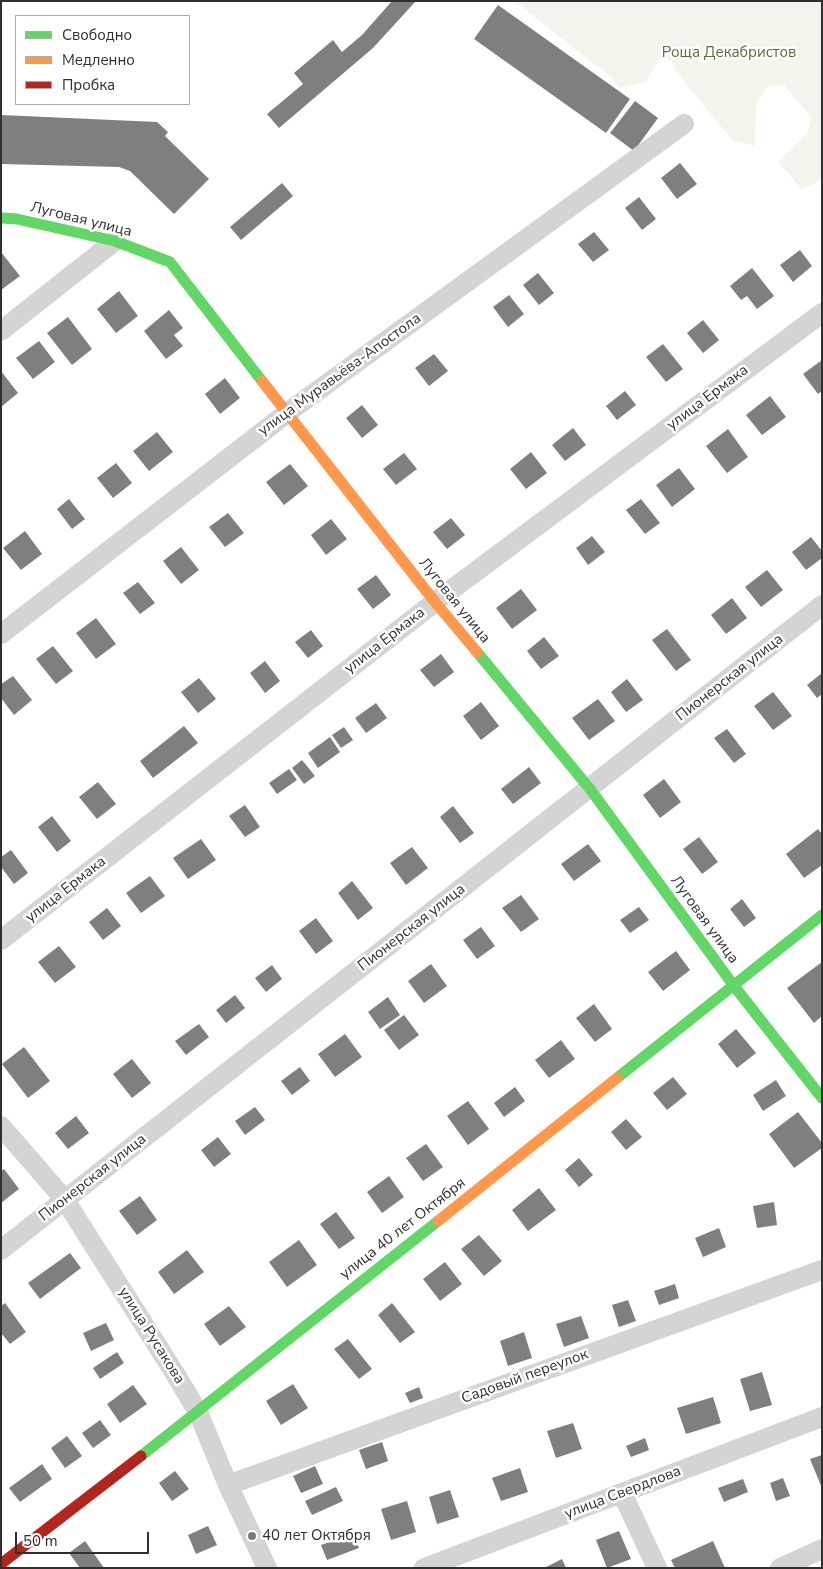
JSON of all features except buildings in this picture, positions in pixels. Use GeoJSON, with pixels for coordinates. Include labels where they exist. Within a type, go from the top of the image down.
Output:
{"type":"FeatureCollection","features":[{"type":"Feature","properties":{"kind":"street","name":"улица Муравьёва-Апостола"},"geometry":{"type":"LineString","coordinates":[[1,634],[286,413],[684,124]]}},
{"type":"Feature","properties":{"kind":"street","name":"Луговая улица"},"geometry":{"type":"LineString","coordinates":[[1,218],[17,219],[115,241],[170,262],[435,602],[590,789],[734,986],[822,1098]]}},
{"type":"Feature","properties":{"kind":"street"},"geometry":{"type":"LineString","coordinates":[[1,331],[115,241]]}},
{"type":"Feature","properties":{"kind":"street","name":"улица Ермака"},"geometry":{"type":"LineString","coordinates":[[1,940],[435,602],[822,313]]}},
{"type":"Feature","properties":{"kind":"street","name":"Пионерская улица"},"geometry":{"type":"LineString","coordinates":[[1,1250],[822,605]]}},
{"type":"Feature","properties":{"kind":"street","name":"улица 40 лет Октября"},"geometry":{"type":"LineString","coordinates":[[1,1564],[198,1412],[822,915]]}},
{"type":"Feature","properties":{"kind":"street","name":"улица Русакова"},"geometry":{"type":"LineString","coordinates":[[1,1126],[65,1200],[198,1412],[228,1484],[267,1568]]}},
{"type":"Feature","properties":{"kind":"street","name":"Садовый переулок"},"geometry":{"type":"LineString","coordinates":[[228,1484],[822,1270]]}},
{"type":"Feature","properties":{"kind":"street","name":"улица Свердлова"},"geometry":{"type":"LineString","coordinates":[[424,1568],[822,1417]]}},
{"type":"Feature","properties":{"kind":"street"},"geometry":{"type":"LineString","coordinates":[[622,1493],[657,1568]]}},
{"type":"Feature","properties":{"kind":"street"},"geometry":{"type":"LineString","coordinates":[[780,1568],[822,1549]]}},
{"type":"Feature","properties":{"kind":"green space","name":"Роща Декабристов"},"geometry":{"type":"Polygon","coordinates":[[[514,1],[822,1],[822,179],[802,190],[778,161],[807,134],[811,117],[784,85],[768,86],[756,104],[755,146],[732,140],[676,71],[672,61],[660,57],[645,82],[619,88],[611,77],[514,1]]]}},
{"type":"Feature","properties":{"kind":"traffic: fast"},"geometry":{"type":"LineString","coordinates":[[1,218],[17,219],[115,241],[170,262],[262,381]]}},
{"type":"Feature","properties":{"kind":"traffic: fast"},"geometry":{"type":"LineString","coordinates":[[477,652],[590,789],[734,986],[822,1098]]}},
{"type":"Feature","properties":{"kind":"traffic: fast"},"geometry":{"type":"LineString","coordinates":[[617,1078],[822,915]]}},
{"type":"Feature","properties":{"kind":"traffic: fast"},"geometry":{"type":"LineString","coordinates":[[141,1456],[438,1221]]}},
{"type":"Feature","properties":{"kind":"traffic: slow"},"geometry":{"type":"LineString","coordinates":[[262,381],[435,602],[477,652]]}},
{"type":"Feature","properties":{"kind":"traffic: slow"},"geometry":{"type":"LineString","coordinates":[[438,1221],[617,1078]]}},
{"type":"Feature","properties":{"kind":"traffic: jam"},"geometry":{"type":"LineString","coordinates":[[1,1564],[141,1456]]}},
{"type":"Feature","properties":{"kind":"place","name":"40 лет Октября"},"geometry":{"type":"Point","coordinates":[252,1536]}}]}
